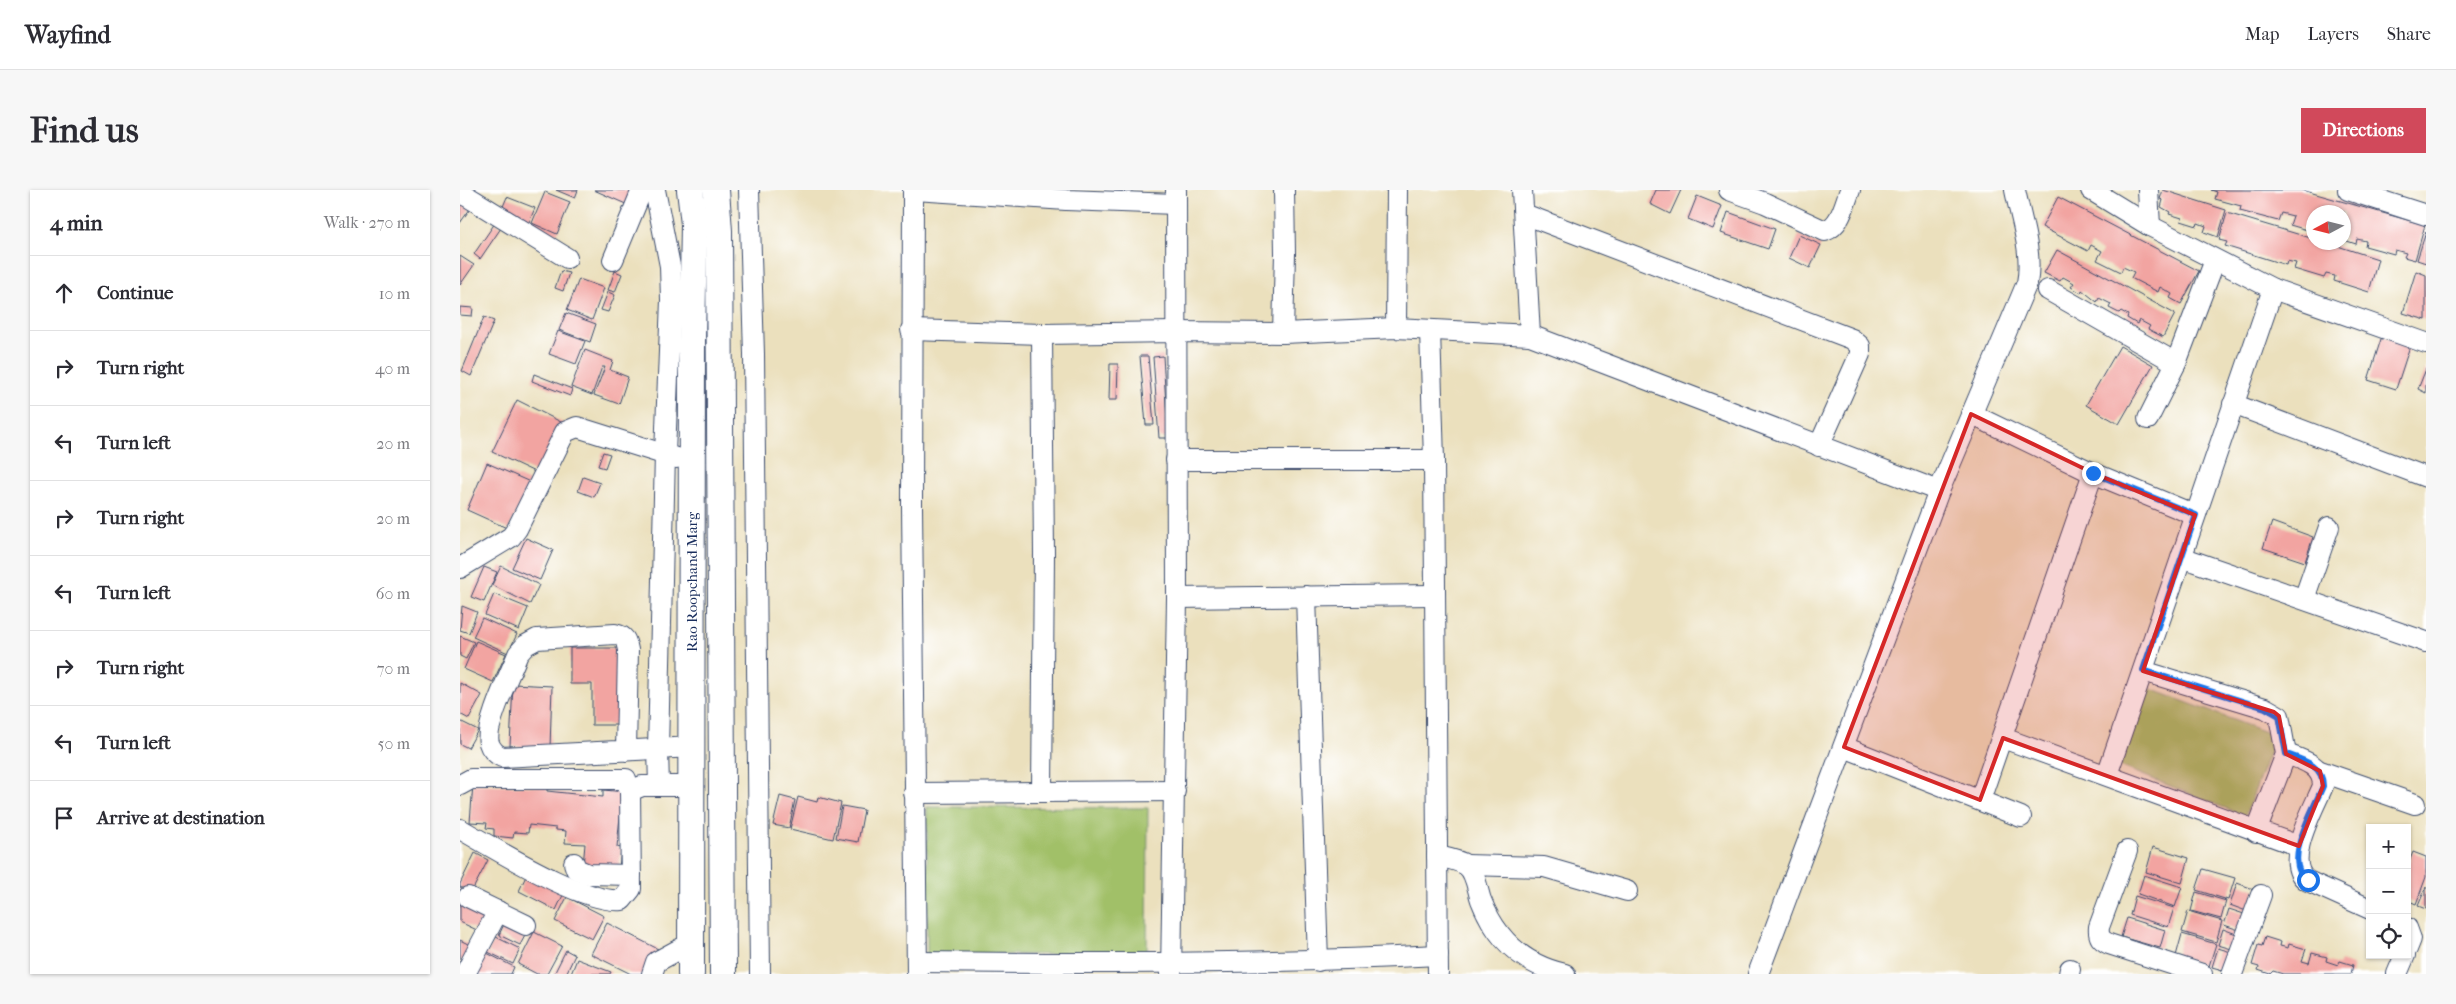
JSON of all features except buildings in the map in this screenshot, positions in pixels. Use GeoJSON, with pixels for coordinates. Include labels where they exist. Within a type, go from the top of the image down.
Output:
{"type":"FeatureCollection","features":[{"type":"Feature","properties":{"kind":"main road","name":"Rao Roopchand Marg"},"geometry":{"type":"LineString","coordinates":[[690,190],[694,224],[691,974]]}},
{"type":"Feature","properties":{"kind":"main road","name":"Rao Roopchand Marg"},"geometry":{"type":"LineString","coordinates":[[716,190],[719,240],[723,974]]}},
{"type":"Feature","properties":{"kind":"street"},"geometry":{"type":"LineString","coordinates":[[613,260],[642,190]]}},
{"type":"Feature","properties":{"kind":"street"},"geometry":{"type":"LineString","coordinates":[[655,190],[670,266],[664,454],[658,749],[659,786]]}},
{"type":"Feature","properties":{"kind":"street"},"geometry":{"type":"LineString","coordinates":[[749,190],[754,354],[760,974]]}},
{"type":"Feature","properties":{"kind":"street"},"geometry":{"type":"LineString","coordinates":[[1171,969],[1177,598],[1176,197],[914,190],[911,330],[917,968],[1171,969],[1318,961],[1438,964],[1433,595],[1434,460],[1430,330]]}},
{"type":"Feature","properties":{"kind":"street"},"geometry":{"type":"LineString","coordinates":[[1283,333],[1284,190]]}},
{"type":"Feature","properties":{"kind":"street"},"geometry":{"type":"LineString","coordinates":[[1396,328],[1397,190]]}},
{"type":"Feature","properties":{"kind":"street"},"geometry":{"type":"LineString","coordinates":[[1522,190],[1530,335]]}},
{"type":"Feature","properties":{"kind":"street"},"geometry":{"type":"LineString","coordinates":[[1729,190],[1768,197],[1825,231],[1832,228],[1838,222],[1850,190]]}},
{"type":"Feature","properties":{"kind":"street"},"geometry":{"type":"LineString","coordinates":[[1758,974],[1939,491],[2027,283],[2026,246],[2015,190]]}},
{"type":"Feature","properties":{"kind":"street"},"geometry":{"type":"LineString","coordinates":[[2090,190],[2150,226],[2272,289],[2426,343]]}},
{"type":"Feature","properties":{"kind":"street"},"geometry":{"type":"LineString","coordinates":[[2148,190],[2150,226]]}},
{"type":"Feature","properties":{"kind":"street"},"geometry":{"type":"LineString","coordinates":[[2348,190],[2426,215]]}},
{"type":"Feature","properties":{"kind":"street"},"geometry":{"type":"LineString","coordinates":[[460,192],[567,258]]}},
{"type":"Feature","properties":{"kind":"street"},"geometry":{"type":"LineString","coordinates":[[1524,214],[1852,339],[1860,346],[1860,354],[1819,446]]}},
{"type":"Feature","properties":{"kind":"street"},"geometry":{"type":"LineString","coordinates":[[2148,420],[2176,363],[2215,260]]}},
{"type":"Feature","properties":{"kind":"street"},"geometry":{"type":"LineString","coordinates":[[2107,775],[2272,289]]}},
{"type":"Feature","properties":{"kind":"street"},"geometry":{"type":"LineString","coordinates":[[2048,290],[2176,363]]}},
{"type":"Feature","properties":{"kind":"street"},"geometry":{"type":"LineString","coordinates":[[911,330],[1042,334],[1283,333],[1396,328],[1530,335],[1939,491]]}},
{"type":"Feature","properties":{"kind":"street"},"geometry":{"type":"LineString","coordinates":[[1042,334],[1044,554],[1042,792]]}},
{"type":"Feature","properties":{"kind":"street"},"geometry":{"type":"LineString","coordinates":[[2233,404],[2426,477]]}},
{"type":"Feature","properties":{"kind":"street"},"geometry":{"type":"LineString","coordinates":[[1971,414],[2093,473],[2196,515]]}},
{"type":"Feature","properties":{"kind":"street"},"geometry":{"type":"LineString","coordinates":[[460,568],[511,537],[517,529],[565,432],[570,428],[577,427],[692,463]]}},
{"type":"Feature","properties":{"kind":"street"},"geometry":{"type":"LineString","coordinates":[[1176,460],[1434,460]]}},
{"type":"Feature","properties":{"kind":"street"},"geometry":{"type":"LineString","coordinates":[[1980,800],[2093,473]]}},
{"type":"Feature","properties":{"kind":"street"},"geometry":{"type":"LineString","coordinates":[[2304,599],[2329,527]]}},
{"type":"Feature","properties":{"kind":"street"},"geometry":{"type":"LineString","coordinates":[[2181,558],[2426,642]]}},
{"type":"Feature","properties":{"kind":"street"},"geometry":{"type":"LineString","coordinates":[[1177,598],[1433,595]]}},
{"type":"Feature","properties":{"kind":"street"},"geometry":{"type":"LineString","coordinates":[[1306,596],[1318,961]]}},
{"type":"Feature","properties":{"kind":"street"},"geometry":{"type":"LineString","coordinates":[[626,751],[628,650],[626,641],[622,636],[615,634],[537,639],[526,645],[518,654],[489,727],[489,741],[492,749],[502,757],[626,751],[693,747]]}},
{"type":"Feature","properties":{"kind":"street"},"geometry":{"type":"LineString","coordinates":[[2143,670],[2274,712],[2279,716],[2286,754],[2256,832]]}},
{"type":"Feature","properties":{"kind":"street"},"geometry":{"type":"LineString","coordinates":[[2003,738],[2107,775],[2256,832],[2299,846]]}},
{"type":"Feature","properties":{"kind":"street"},"geometry":{"type":"LineString","coordinates":[[1844,747],[2021,817]]}},
{"type":"Feature","properties":{"kind":"street"},"geometry":{"type":"LineString","coordinates":[[2286,754],[2309,762],[2320,771],[2415,804]]}},
{"type":"Feature","properties":{"kind":"street"},"geometry":{"type":"LineString","coordinates":[[2320,771],[2323,778],[2323,786],[2299,846],[2296,858],[2297,869],[2302,877],[2366,907]]}},
{"type":"Feature","properties":{"kind":"street"},"geometry":{"type":"LineString","coordinates":[[460,784],[471,779],[626,779],[630,791],[631,889],[622,900],[602,899],[582,893],[521,864],[460,829]]}},
{"type":"Feature","properties":{"kind":"street"},"geometry":{"type":"LineString","coordinates":[[630,791],[642,786],[692,786]]}},
{"type":"Feature","properties":{"kind":"street"},"geometry":{"type":"LineString","coordinates":[[914,793],[1175,791]]}},
{"type":"Feature","properties":{"kind":"street"},"geometry":{"type":"LineString","coordinates":[[2127,851],[2098,934],[2101,940],[2177,971],[2202,974]]}},
{"type":"Feature","properties":{"kind":"street"},"geometry":{"type":"LineString","coordinates":[[1437,856],[1466,865],[1544,868],[1627,891]]}},
{"type":"Feature","properties":{"kind":"street"},"geometry":{"type":"LineString","coordinates":[[574,863],[576,869],[588,874],[631,875]]}},
{"type":"Feature","properties":{"kind":"street"},"geometry":{"type":"LineString","coordinates":[[1466,865],[1472,871],[1481,900],[1493,925],[1510,947],[1526,960],[1540,967],[1565,974]]}},
{"type":"Feature","properties":{"kind":"street"},"geometry":{"type":"LineString","coordinates":[[2232,974],[2261,895]]}},
{"type":"Feature","properties":{"kind":"street"},"geometry":{"type":"LineString","coordinates":[[468,897],[526,925]]}},
{"type":"Feature","properties":{"kind":"street"},"geometry":{"type":"LineString","coordinates":[[465,974],[498,911]]}},
{"type":"Feature","properties":{"kind":"street"},"geometry":{"type":"LineString","coordinates":[[652,974],[656,962],[691,943]]}},
{"type":"Feature","properties":{"kind":"street"},"geometry":{"type":"LineString","coordinates":[[2398,974],[2404,959]]}},
{"type":"Feature","properties":{"kind":"highlighted area"},"geometry":{"type":"Polygon","coordinates":[[[1971,414],[2093,473],[2195,515],[2143,671],[2274,712],[2279,716],[2286,754],[2320,771],[2323,786],[2299,846],[2003,738],[1980,800],[1844,747],[1971,414]]]}},
{"type":"Feature","properties":{"kind":"green space"},"geometry":{"type":"Polygon","coordinates":[[[2148,688],[2276,736],[2245,816],[2120,766],[2148,688]]]}},
{"type":"Feature","properties":{"kind":"green space"},"geometry":{"type":"Polygon","coordinates":[[[927,807],[1148,808],[1147,955],[927,954],[927,807]]]}},
{"type":"Feature","properties":{"kind":"route"},"geometry":{"type":"LineString","coordinates":[[2093,473],[2196,515],[2143,670],[2265,708],[2279,716],[2286,754],[2309,762],[2320,771],[2323,778],[2323,786],[2296,858],[2297,869],[2302,877],[2308,880]]}}]}
